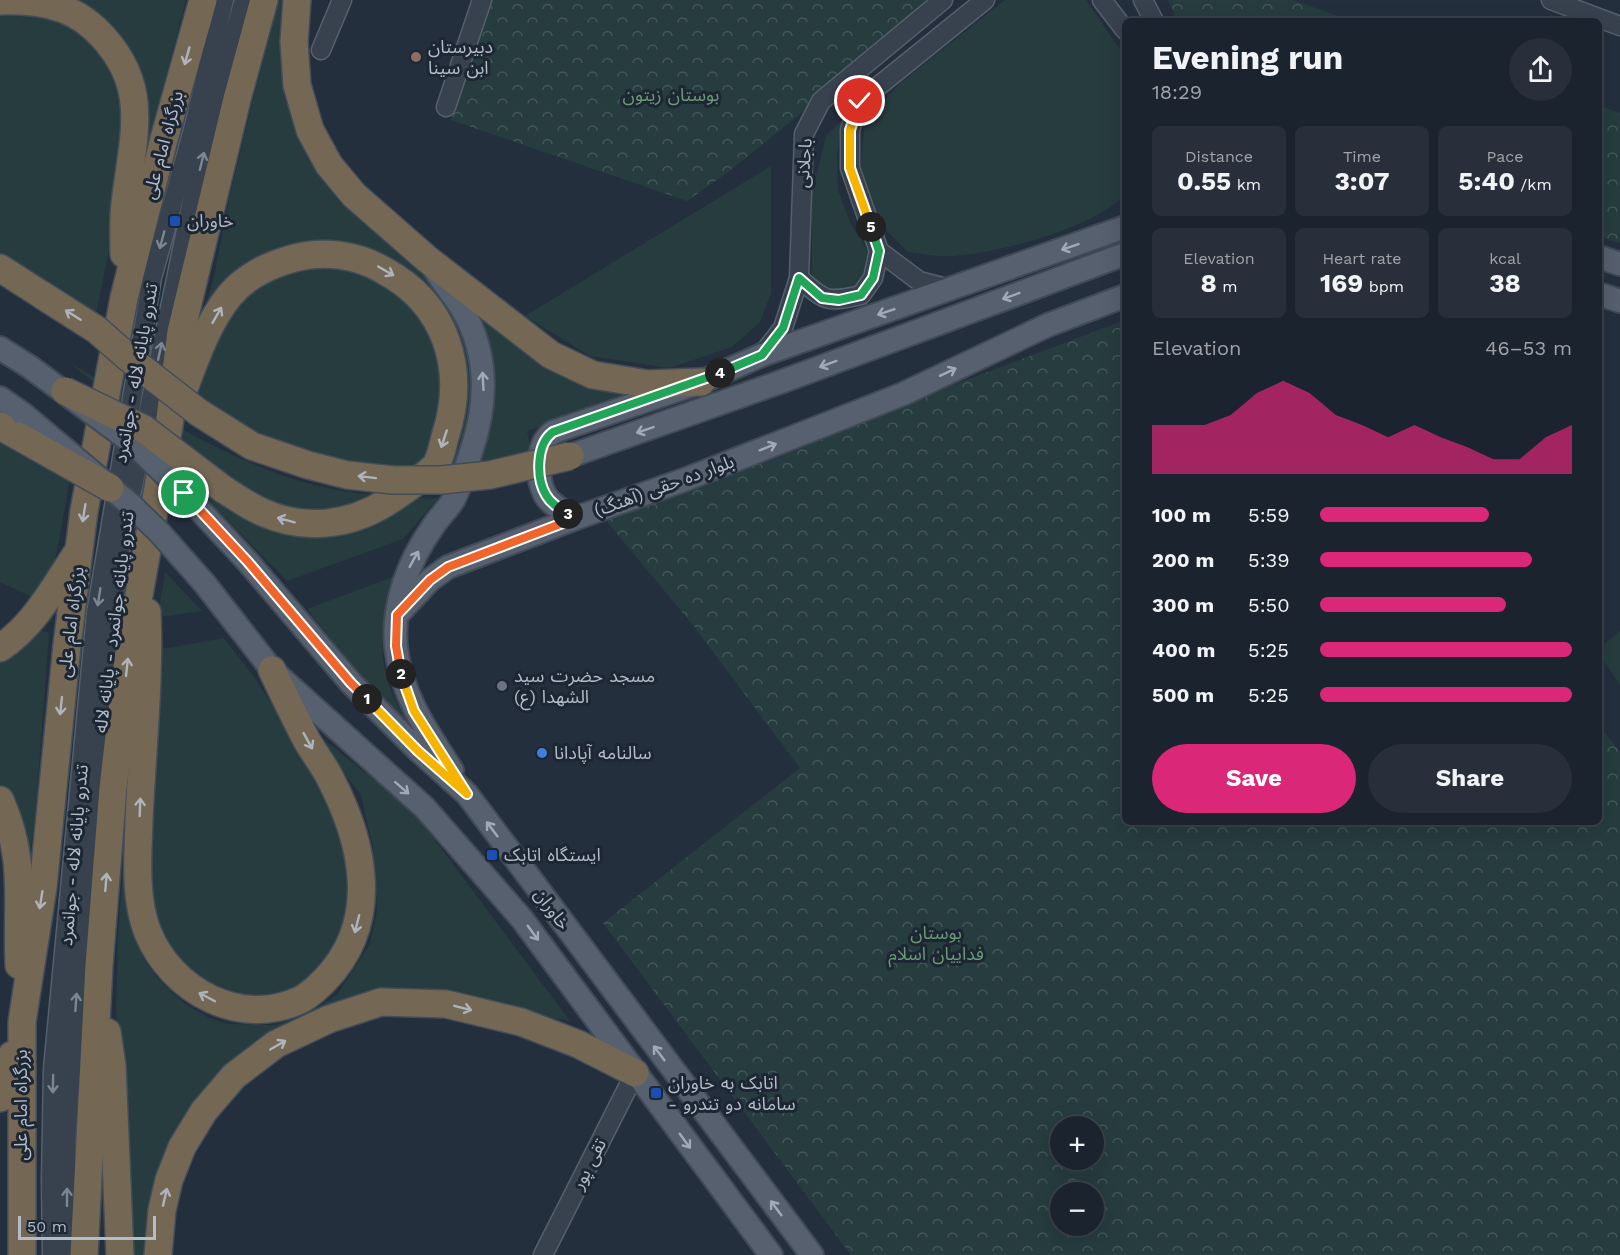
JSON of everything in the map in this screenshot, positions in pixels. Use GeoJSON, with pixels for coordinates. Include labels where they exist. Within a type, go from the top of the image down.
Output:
{"type":"FeatureCollection","features":[{"type":"Feature","properties":{"kind":"highway","name":"بزرگراه امام علی"},"geometry":{"type":"LineString","coordinates":[[22,1255],[22,1022],[44,887],[63,680],[84,511],[124,298],[164,139],[203,0]]}},
{"type":"Feature","properties":{"kind":"highway"},"geometry":{"type":"LineString","coordinates":[[84,1255],[99,965],[113,788],[128,662],[170,426],[182,332],[237,99],[264,0]]}},
{"type":"Feature","properties":{"kind":"highway"},"geometry":{"type":"LineString","coordinates":[[297,0],[294,42],[297,85],[310,130],[329,165],[354,195],[427,259],[551,355],[593,375],[648,384],[701,381]]}},
{"type":"Feature","properties":{"kind":"highway"},"geometry":{"type":"LineString","coordinates":[[0,1],[37,1],[65,8],[83,18],[116,52],[129,77],[134,96],[136,121],[125,206],[124,298]]}},
{"type":"Feature","properties":{"kind":"highway"},"geometry":{"type":"LineString","coordinates":[[65,391],[144,429],[223,489],[260,512],[297,523],[341,522],[373,512],[436,465],[452,412],[453,376],[450,350],[432,311],[420,296],[388,272],[367,261],[348,256],[326,254],[300,256],[273,264],[249,278],[231,293],[218,312],[202,345],[170,426]]}},
{"type":"Feature","properties":{"kind":"highway"},"geometry":{"type":"LineString","coordinates":[[0,268],[97,330],[139,367],[198,412],[252,446],[308,465],[347,475],[393,480],[441,480],[490,475],[570,456]]}},
{"type":"Feature","properties":{"kind":"highway"},"geometry":{"type":"LineString","coordinates":[[14,425],[110,488]]}},
{"type":"Feature","properties":{"kind":"highway"},"geometry":{"type":"LineString","coordinates":[[0,648],[22,630],[45,602],[79,550]]}},
{"type":"Feature","properties":{"kind":"highway"},"geometry":{"type":"LineString","coordinates":[[145,569],[148,651],[138,867],[143,913],[148,932],[159,953],[180,979],[209,999],[247,1010],[277,1009],[302,999],[320,985],[336,968],[351,946],[359,918],[361,877],[357,853],[345,812],[330,778],[307,740],[272,670]]}},
{"type":"Feature","properties":{"kind":"highway"},"geometry":{"type":"LineString","coordinates":[[0,800],[13,833],[20,883],[18,931],[22,1022],[0,1098]]}},
{"type":"Feature","properties":{"kind":"highway"},"geometry":{"type":"LineString","coordinates":[[99,965],[112,1066],[120,1255]]}},
{"type":"Feature","properties":{"kind":"highway"},"geometry":{"type":"LineString","coordinates":[[158,1255],[162,1210],[169,1180],[182,1147],[204,1112],[234,1076],[276,1044],[329,1019],[381,1002],[446,1004],[521,1022],[578,1044],[635,1073]]}},
{"type":"Feature","properties":{"kind":"main road"},"geometry":{"type":"LineString","coordinates":[[576,518],[554,505],[546,495],[540,480],[540,457],[546,437],[553,432],[701,381],[762,355],[1115,231]]}},
{"type":"Feature","properties":{"kind":"main road"},"geometry":{"type":"LineString","coordinates":[[570,456],[786,380],[1122,255]]}},
{"type":"Feature","properties":{"kind":"main road"},"geometry":{"type":"LineString","coordinates":[[1602,258],[1620,264]]}},
{"type":"Feature","properties":{"kind":"main road"},"geometry":{"type":"LineString","coordinates":[[427,259],[461,308],[472,330],[480,357],[484,400],[478,433],[454,498],[431,529],[406,574],[397,615],[396,646],[406,692],[414,711],[467,794]]}},
{"type":"Feature","properties":{"kind":"main road"},"geometry":{"type":"LineString","coordinates":[[1602,295],[1620,301]]}},
{"type":"Feature","properties":{"kind":"main road","name":"بلوار ده حقی (آهنگ)"},"geometry":{"type":"LineString","coordinates":[[397,615],[430,580],[448,567],[684,480],[903,394],[1048,325],[1122,298]]}},
{"type":"Feature","properties":{"kind":"main road","name":"خاوران"},"geometry":{"type":"LineString","coordinates":[[0,348],[65,391],[134,444],[184,493],[248,562],[351,683],[418,751],[467,794],[812,1255]]}},
{"type":"Feature","properties":{"kind":"main road"},"geometry":{"type":"LineString","coordinates":[[0,396],[14,425]]}},
{"type":"Feature","properties":{"kind":"main road","name":"خاوران"},"geometry":{"type":"LineString","coordinates":[[110,488],[159,532],[205,584],[272,670],[425,808],[522,919],[771,1255]]}},
{"type":"Feature","properties":{"kind":"street","name":"تندرو پایانه لاله - جوانمرد"},"geometry":{"type":"LineString","coordinates":[[52,1255],[53,1069],[96,614],[152,278],[194,126],[224,0]]}},
{"type":"Feature","properties":{"kind":"street","name":"تندرو پایانه جوانمرد - پایانه لاله"},"geometry":{"type":"LineString","coordinates":[[67,1255],[66,1138],[85,870],[121,544],[196,182],[244,0]]}},
{"type":"Feature","properties":{"kind":"street"},"geometry":{"type":"LineString","coordinates":[[321,50],[342,0]]}},
{"type":"Feature","properties":{"kind":"street"},"geometry":{"type":"LineString","coordinates":[[446,107],[482,0]]}},
{"type":"Feature","properties":{"kind":"street","name":"باجلانی"},"geometry":{"type":"LineString","coordinates":[[762,355],[783,328],[799,278],[804,134],[821,101],[943,0]]}},
{"type":"Feature","properties":{"kind":"street"},"geometry":{"type":"LineString","coordinates":[[799,278],[822,298],[839,300],[861,295],[873,278],[879,251],[850,168],[850,130],[860,101],[985,0]]}},
{"type":"Feature","properties":{"kind":"street"},"geometry":{"type":"LineString","coordinates":[[1102,0],[1122,26]]}},
{"type":"Feature","properties":{"kind":"street"},"geometry":{"type":"LineString","coordinates":[[1143,0],[1152,18]]}},
{"type":"Feature","properties":{"kind":"street"},"geometry":{"type":"LineString","coordinates":[[1551,0],[1599,18]]}},
{"type":"Feature","properties":{"kind":"street"},"geometry":{"type":"LineString","coordinates":[[1564,0],[1586,13]]}},
{"type":"Feature","properties":{"kind":"street"},"geometry":{"type":"LineString","coordinates":[[1602,19],[1620,26]]}},
{"type":"Feature","properties":{"kind":"street"},"geometry":{"type":"LineString","coordinates":[[879,251],[919,281],[950,290]]}},
{"type":"Feature","properties":{"kind":"street","name":"تقی پور"},"geometry":{"type":"LineString","coordinates":[[546,1254],[635,1073]]}},
{"type":"Feature","properties":{"kind":"green space"},"geometry":{"type":"Polygon","coordinates":[[[66,0],[186,0],[130,213],[142,100],[66,0]]]}},
{"type":"Feature","properties":{"kind":"green space"},"geometry":{"type":"Polygon","coordinates":[[[279,0],[289,0],[294,112],[407,256],[437,288],[457,320],[468,348],[473,378],[472,411],[456,468],[441,469],[454,434],[424,290],[293,251],[196,342],[214,277],[228,203],[279,0]]]}},
{"type":"Feature","properties":{"kind":"green space","name":"بوستان زیتون"},"geometry":{"type":"Polygon","coordinates":[[[490,0],[940,0],[732,169],[687,201],[451,120],[490,0]]]}},
{"type":"Feature","properties":{"kind":"green space"},"geometry":{"type":"Polygon","coordinates":[[[1005,0],[1086,0],[1122,53],[1122,198],[1109,208],[1068,229],[1020,244],[954,256],[908,252],[882,226],[860,171],[865,120],[899,84],[1005,0]]]}},
{"type":"Feature","properties":{"kind":"green space"},"geometry":{"type":"Polygon","coordinates":[[[1168,0],[1293,0],[1344,18],[1176,18],[1168,0]]]}},
{"type":"Feature","properties":{"kind":"green space"},"geometry":{"type":"Polygon","coordinates":[[[0,10],[62,18],[97,42],[125,95],[120,198],[95,318],[0,257],[0,10]]]}},
{"type":"Feature","properties":{"kind":"green space"},"geometry":{"type":"Polygon","coordinates":[[[1602,107],[1620,113],[1620,243],[1602,237],[1602,107]]]}},
{"type":"Feature","properties":{"kind":"green space"},"geometry":{"type":"Polygon","coordinates":[[[842,120],[837,155],[838,190],[850,222],[866,249],[881,261],[875,278],[844,296],[825,290],[812,275],[812,193],[826,136],[842,120]]]}},
{"type":"Feature","properties":{"kind":"green space"},"geometry":{"type":"Polygon","coordinates":[[[771,166],[771,293],[760,322],[732,347],[669,368],[590,356],[525,316],[771,166]]]}},
{"type":"Feature","properties":{"kind":"green space"},"geometry":{"type":"Polygon","coordinates":[[[321,263],[382,276],[428,320],[446,381],[424,470],[371,467],[315,456],[260,436],[189,393],[219,321],[261,279],[321,263]]]}},
{"type":"Feature","properties":{"kind":"green space"},"geometry":{"type":"Polygon","coordinates":[[[457,290],[642,393],[527,431],[532,455],[476,465],[486,431],[457,290]]]}},
{"type":"Feature","properties":{"kind":"green space","name":"بوستان فداییان اسلام"},"geometry":{"type":"Polygon","coordinates":[[[1122,321],[1122,825],[1602,825],[1602,729],[1620,752],[1620,1255],[851,1255],[603,923],[800,768],[693,625],[603,517],[1122,321]]]}},
{"type":"Feature","properties":{"kind":"green space"},"geometry":{"type":"Polygon","coordinates":[[[68,362],[186,431],[246,461],[278,474],[319,486],[387,496],[354,512],[276,510],[125,406],[68,362]]]}},
{"type":"Feature","properties":{"kind":"green space"},"geometry":{"type":"Polygon","coordinates":[[[0,432],[70,480],[47,604],[0,582],[0,432]]]}},
{"type":"Feature","properties":{"kind":"green space"},"geometry":{"type":"Polygon","coordinates":[[[152,443],[275,525],[410,499],[438,498],[403,539],[287,581],[152,443]]]}},
{"type":"Feature","properties":{"kind":"green space"},"geometry":{"type":"Polygon","coordinates":[[[165,572],[202,611],[158,617],[165,572]]]}},
{"type":"Feature","properties":{"kind":"green space"},"geometry":{"type":"Polygon","coordinates":[[[395,576],[383,622],[385,670],[399,706],[436,755],[356,671],[307,609],[395,576]]]}},
{"type":"Feature","properties":{"kind":"green space"},"geometry":{"type":"Polygon","coordinates":[[[35,628],[49,633],[37,795],[25,904],[10,798],[0,784],[0,656],[35,628]]]}},
{"type":"Feature","properties":{"kind":"green space"},"geometry":{"type":"Polygon","coordinates":[[[1620,631],[1620,685],[1602,658],[1602,646],[1620,631]]]}},
{"type":"Feature","properties":{"kind":"green space"},"geometry":{"type":"Polygon","coordinates":[[[224,638],[254,677],[307,757],[344,826],[353,913],[335,960],[292,992],[249,998],[213,990],[176,962],[156,924],[149,878],[155,650],[224,638]]]}},
{"type":"Feature","properties":{"kind":"green space"},"geometry":{"type":"Polygon","coordinates":[[[308,727],[391,793],[423,824],[570,1021],[403,993],[214,1083],[149,1255],[127,1255],[124,1107],[116,1012],[118,936],[129,785],[129,879],[137,945],[146,963],[161,982],[185,1004],[209,1018],[227,1024],[276,1025],[305,1015],[337,995],[370,944],[377,911],[373,848],[361,795],[308,727]]]}},
{"type":"Feature","properties":{"kind":"place","name":"دبیرستان ابن سینا"},"geometry":{"type":"Point","coordinates":[416,57]}},
{"type":"Feature","properties":{"kind":"place","name":"خاوران"},"geometry":{"type":"Point","coordinates":[175,221]}},
{"type":"Feature","properties":{"kind":"place","name":"مسجد حضرت سید الشهدا (ع)"},"geometry":{"type":"Point","coordinates":[502,686]}},
{"type":"Feature","properties":{"kind":"place","name":"سالنامه آپادانا"},"geometry":{"type":"Point","coordinates":[542,753]}},
{"type":"Feature","properties":{"kind":"place","name":"ایستگاه اتابک"},"geometry":{"type":"Point","coordinates":[492,855]}},
{"type":"Feature","properties":{"kind":"place","name":"اتابک به خاوران - سامانه دو تندرو"},"geometry":{"type":"Point","coordinates":[656,1093]}},
{"type":"Feature","properties":{"kind":"route"},"geometry":{"type":"LineString","coordinates":[[184,493],[248,562],[351,683],[418,751],[467,794],[414,711],[406,692],[396,646],[397,615],[430,580],[448,567],[576,518],[554,505],[546,495],[540,480],[542,447],[546,437],[553,432],[701,381],[762,355],[783,328],[799,278],[822,298],[839,300],[861,295],[873,278],[879,251],[850,168],[850,130],[860,101]]}}]}
